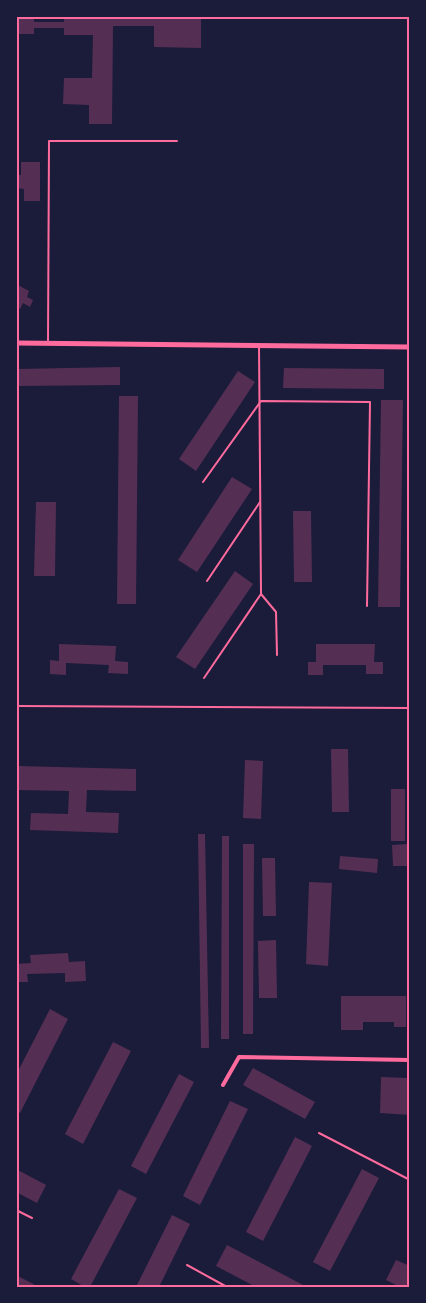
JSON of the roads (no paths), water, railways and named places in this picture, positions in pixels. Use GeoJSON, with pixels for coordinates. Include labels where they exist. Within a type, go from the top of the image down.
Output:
{"type":"FeatureCollection","features":[{"type":"Feature","properties":{"kind":"street"},"geometry":{"type":"LineString","coordinates":[[16,343],[410,347]]}},
{"type":"Feature","properties":{"kind":"street"},"geometry":{"type":"LineString","coordinates":[[222,1085],[239,1057],[410,1060]]}},
{"type":"Feature","properties":{"kind":"lane"},"geometry":{"type":"LineString","coordinates":[[48,343],[49,141],[177,141]]}},
{"type":"Feature","properties":{"kind":"lane"},"geometry":{"type":"LineString","coordinates":[[204,678],[261,594],[261,401],[259,345]]}},
{"type":"Feature","properties":{"kind":"lane"},"geometry":{"type":"LineString","coordinates":[[203,482],[261,401]]}},
{"type":"Feature","properties":{"kind":"lane"},"geometry":{"type":"LineString","coordinates":[[261,401],[370,402],[367,606]]}},
{"type":"Feature","properties":{"kind":"lane"},"geometry":{"type":"LineString","coordinates":[[207,580],[261,500]]}},
{"type":"Feature","properties":{"kind":"lane"},"geometry":{"type":"LineString","coordinates":[[261,594],[276,612],[277,655]]}},
{"type":"Feature","properties":{"kind":"lane"},"geometry":{"type":"LineString","coordinates":[[319,1133],[410,1180]]}},
{"type":"Feature","properties":{"kind":"lane"},"geometry":{"type":"LineString","coordinates":[[16,1210],[32,1218]]}},
{"type":"Feature","properties":{"kind":"lane"},"geometry":{"type":"LineString","coordinates":[[187,1266],[227,1287]]}}]}
